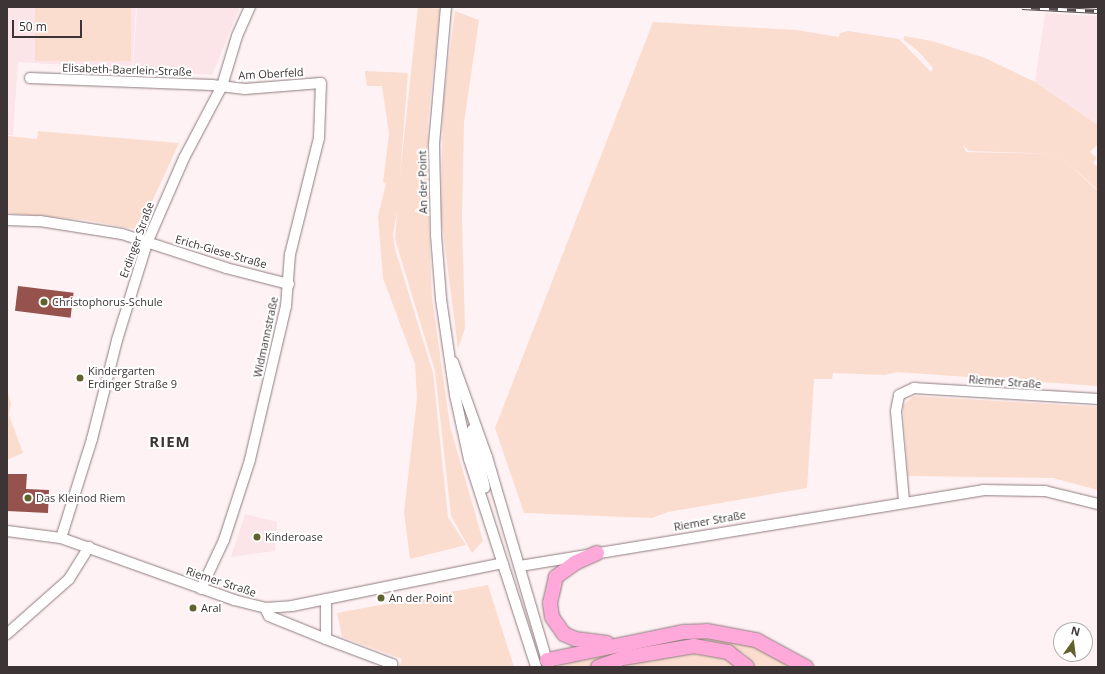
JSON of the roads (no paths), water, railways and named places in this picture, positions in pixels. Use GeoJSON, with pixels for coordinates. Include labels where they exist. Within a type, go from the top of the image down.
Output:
{"type":"FeatureCollection","features":[{"type":"Feature","properties":{"kind":"highway"},"geometry":{"type":"LineString","coordinates":[[598,553],[575,563],[556,577],[550,599],[552,617],[564,634],[575,640],[625,644]]}},
{"type":"Feature","properties":{"kind":"highway"},"geometry":{"type":"LineString","coordinates":[[544,665],[625,644],[684,632],[721,632],[756,640],[806,667]]}},
{"type":"Feature","properties":{"kind":"highway"},"geometry":{"type":"LineString","coordinates":[[598,667],[623,658],[694,646],[728,652],[747,667]]}},
{"type":"Feature","properties":{"kind":"street","name":"Erdinger Straße"},"geometry":{"type":"LineString","coordinates":[[61,538],[92,440],[117,340],[147,243],[184,158],[222,86],[237,36],[250,7]]}},
{"type":"Feature","properties":{"kind":"street","name":"An der Point"},"geometry":{"type":"LineString","coordinates":[[446,7],[435,109],[434,178],[441,299],[451,357],[455,395],[469,459],[503,563],[514,596],[544,665]]}},
{"type":"Feature","properties":{"kind":"street","name":"Elisabeth-Baerlein-Straße"},"geometry":{"type":"LineString","coordinates":[[30,78],[222,86]]}},
{"type":"Feature","properties":{"kind":"street","name":"Am Oberfeld"},"geometry":{"type":"LineString","coordinates":[[222,86],[245,89],[321,83]]}},
{"type":"Feature","properties":{"kind":"street","name":"Widmannstraße"},"geometry":{"type":"LineString","coordinates":[[201,589],[224,540],[250,460],[289,284],[290,254],[319,138],[321,83]]}},
{"type":"Feature","properties":{"kind":"street","name":"Erich-Giese-Straße"},"geometry":{"type":"LineString","coordinates":[[7,220],[98,228],[289,284]]}},
{"type":"Feature","properties":{"kind":"street","name":"An der Point"},"geometry":{"type":"LineString","coordinates":[[451,357],[466,398],[527,594],[544,665]]}},
{"type":"Feature","properties":{"kind":"street","name":"Riemer Straße"},"geometry":{"type":"LineString","coordinates":[[904,501],[896,410],[899,395],[914,388],[1098,399]]}},
{"type":"Feature","properties":{"kind":"street","name":"An der Point"},"geometry":{"type":"LineString","coordinates":[[466,398],[483,480],[506,554],[503,563]]}},
{"type":"Feature","properties":{"kind":"street","name":"Riemer Straße"},"geometry":{"type":"LineString","coordinates":[[519,570],[598,553],[904,501],[1001,488],[1046,491],[1098,504]]}},
{"type":"Feature","properties":{"kind":"street","name":"Riemer Straße"},"geometry":{"type":"LineString","coordinates":[[7,531],[61,538],[201,589],[265,608],[326,599],[503,563]]}},
{"type":"Feature","properties":{"kind":"street"},"geometry":{"type":"LineString","coordinates":[[7,634],[69,579],[89,547]]}},
{"type":"Feature","properties":{"kind":"street"},"geometry":{"type":"LineString","coordinates":[[503,563],[519,570],[514,596]]}},
{"type":"Feature","properties":{"kind":"street"},"geometry":{"type":"LineString","coordinates":[[326,599],[326,640]]}},
{"type":"Feature","properties":{"kind":"street"},"geometry":{"type":"LineString","coordinates":[[265,608],[269,616],[326,640],[392,664],[392,667]]}},
{"type":"Feature","properties":{"kind":"railway"},"geometry":{"type":"LineString","coordinates":[[1022,7],[1098,11]]}},
{"type":"Feature","properties":{"kind":"place","name":"Christophorus-Schule"},"geometry":{"type":"Point","coordinates":[44,302]}},
{"type":"Feature","properties":{"kind":"place","name":"Kindergarten Erdinger Straße 9"},"geometry":{"type":"Point","coordinates":[80,378]}},
{"type":"Feature","properties":{"kind":"place","name":"Das Kleinod Riem"},"geometry":{"type":"Point","coordinates":[28,498]}},
{"type":"Feature","properties":{"kind":"place","name":"Kinderoase"},"geometry":{"type":"Point","coordinates":[257,537]}},
{"type":"Feature","properties":{"kind":"place","name":"An der Point"},"geometry":{"type":"Point","coordinates":[381,598]}},
{"type":"Feature","properties":{"kind":"place","name":"Aral"},"geometry":{"type":"Point","coordinates":[193,608]}},
{"type":"Feature","properties":{"kind":"district","name":"RIEM"},"geometry":{"type":"Point","coordinates":[170,442]}}]}
